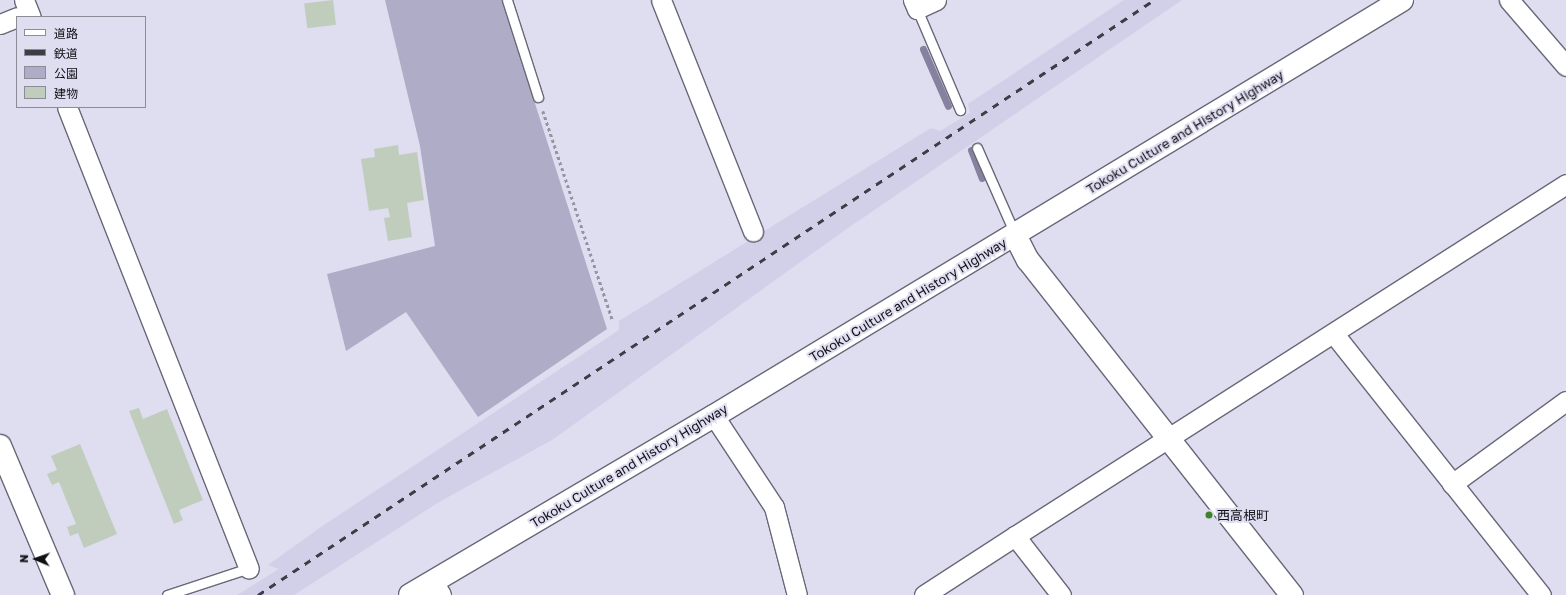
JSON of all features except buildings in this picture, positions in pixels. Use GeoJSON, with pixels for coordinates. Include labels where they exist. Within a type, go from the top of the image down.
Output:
{"type":"FeatureCollection","features":[{"type":"Feature","properties":{"kind":"main road","name":"Tokoku Culture and History Highway"},"geometry":{"type":"LineString","coordinates":[[410,595],[437,588],[714,416],[1402,0]]}},
{"type":"Feature","properties":{"kind":"main road"},"geometry":{"type":"LineString","coordinates":[[1015,235],[1028,260],[1167,439],[1292,595]]}},
{"type":"Feature","properties":{"kind":"main road"},"geometry":{"type":"LineString","coordinates":[[0,446],[63,595]]}},
{"type":"Feature","properties":{"kind":"street"},"geometry":{"type":"LineString","coordinates":[[661,0],[753,231]]}},
{"type":"Feature","properties":{"kind":"street"},"geometry":{"type":"LineString","coordinates":[[915,4],[936,0]]}},
{"type":"Feature","properties":{"kind":"street"},"geometry":{"type":"LineString","coordinates":[[1509,0],[1566,66]]}},
{"type":"Feature","properties":{"kind":"street"},"geometry":{"type":"LineString","coordinates":[[0,24],[16,17]]}},
{"type":"Feature","properties":{"kind":"street"},"geometry":{"type":"LineString","coordinates":[[67,108],[250,568]]}},
{"type":"Feature","properties":{"kind":"street"},"geometry":{"type":"LineString","coordinates":[[924,595],[1334,334],[1566,184]]}},
{"type":"Feature","properties":{"kind":"street"},"geometry":{"type":"LineString","coordinates":[[1334,334],[1541,595]]}},
{"type":"Feature","properties":{"kind":"street"},"geometry":{"type":"LineString","coordinates":[[1452,484],[1566,401]]}},
{"type":"Feature","properties":{"kind":"street"},"geometry":{"type":"LineString","coordinates":[[714,416],[774,507],[797,595]]}},
{"type":"Feature","properties":{"kind":"street"},"geometry":{"type":"LineString","coordinates":[[1015,536],[1061,595]]}},
{"type":"Feature","properties":{"kind":"lane"},"geometry":{"type":"LineString","coordinates":[[507,0],[538,97]]}},
{"type":"Feature","properties":{"kind":"lane"},"geometry":{"type":"LineString","coordinates":[[915,4],[960,110]]}},
{"type":"Feature","properties":{"kind":"lane"},"geometry":{"type":"LineString","coordinates":[[977,148],[1015,235]]}},
{"type":"Feature","properties":{"kind":"lane"},"geometry":{"type":"LineString","coordinates":[[167,595],[250,568]]}},
{"type":"Feature","properties":{"kind":"path"},"geometry":{"type":"LineString","coordinates":[[538,97],[613,321]]}},
{"type":"Feature","properties":{"kind":"shaded area"},"geometry":{"type":"Polygon","coordinates":[[[1124,0],[1182,0],[848,228],[552,440],[439,502],[294,595],[237,595],[279,569],[268,565],[321,527],[619,330],[619,321],[931,128],[940,131],[970,113],[968,104],[1124,0]]]}},
{"type":"Feature","properties":{"kind":"green space"},"geometry":{"type":"Polygon","coordinates":[[[385,0],[502,0],[607,329],[478,417],[406,312],[346,351],[327,274],[435,246],[420,146],[385,0]]]}},
{"type":"Feature","properties":{"kind":"waterway"},"geometry":{"type":"LineString","coordinates":[[923,49],[948,106]]}},
{"type":"Feature","properties":{"kind":"waterway"},"geometry":{"type":"LineString","coordinates":[[971,150],[982,178]]}},
{"type":"Feature","properties":{"kind":"railway"},"geometry":{"type":"LineString","coordinates":[[258,595],[1154,0]]}},
{"type":"Feature","properties":{"kind":"place","name":"西高根町"},"geometry":{"type":"Point","coordinates":[1209,515]}}]}
